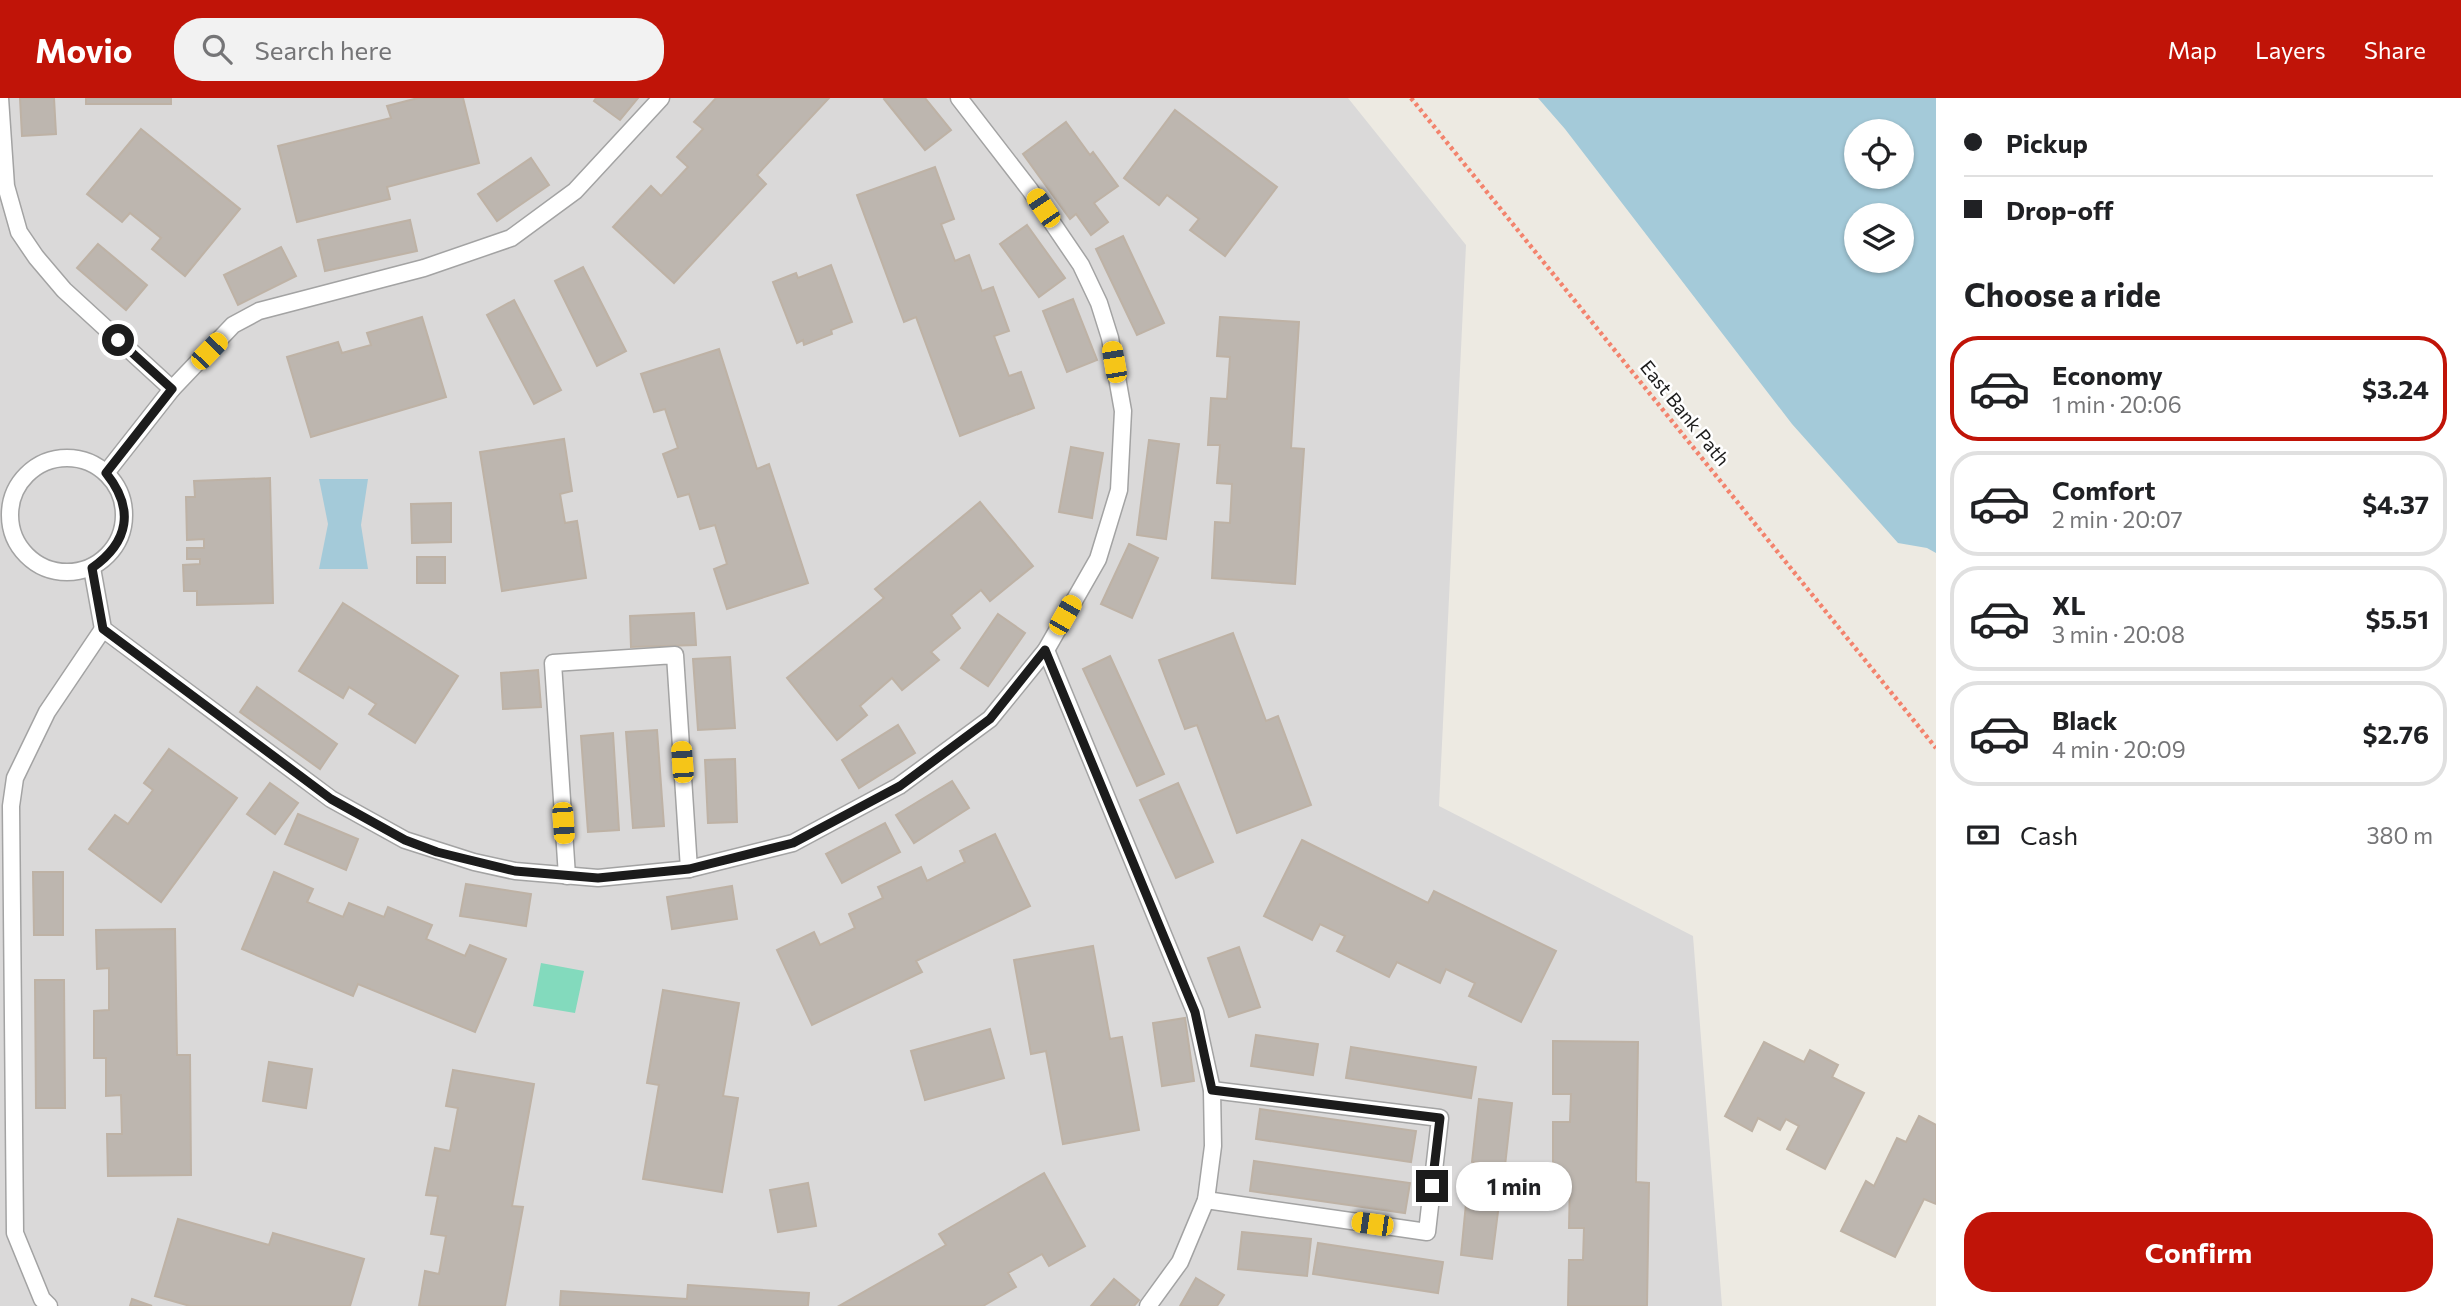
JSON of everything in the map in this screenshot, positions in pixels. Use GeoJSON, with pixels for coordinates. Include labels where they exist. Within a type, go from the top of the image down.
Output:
{"type":"FeatureCollection","features":[{"type":"Feature","properties":{"kind":"lane"},"geometry":{"type":"LineString","coordinates":[[0,98],[6,186],[19,232],[64,290],[172,389]]}},
{"type":"Feature","properties":{"kind":"lane"},"geometry":{"type":"LineString","coordinates":[[106,473],[172,389],[233,326],[259,311],[424,268],[511,239],[575,191],[661,98]]}},
{"type":"Feature","properties":{"kind":"lane"},"geometry":{"type":"LineString","coordinates":[[92,568],[103,629],[331,799],[405,840],[474,862],[515,871],[598,878],[689,869],[793,843],[900,786],[990,719],[1045,650],[1100,551],[1119,490],[1123,411],[1110,338],[1099,303],[1081,265],[1030,190],[958,98]]}},
{"type":"Feature","properties":{"kind":"lane"},"geometry":{"type":"LineString","coordinates":[[69,457],[89,462],[106,473],[122,498],[125,508],[124,528],[108,556],[92,568],[72,573],[53,571],[34,563],[6,535],[10,505],[17,486],[31,470],[48,460],[69,457]]}},
{"type":"Feature","properties":{"kind":"lane"},"geometry":{"type":"LineString","coordinates":[[0,485],[17,486]]}},
{"type":"Feature","properties":{"kind":"lane"},"geometry":{"type":"LineString","coordinates":[[49,1306],[41,1299],[15,1233],[11,806],[15,778],[47,712],[103,629]]}},
{"type":"Feature","properties":{"kind":"lane"},"geometry":{"type":"LineString","coordinates":[[1045,650],[1195,1012],[1212,1090],[1213,1146],[1206,1200],[1180,1262],[1148,1306]]}},
{"type":"Feature","properties":{"kind":"lane"},"geometry":{"type":"LineString","coordinates":[[567,876],[553,663],[675,655],[689,869]]}},
{"type":"Feature","properties":{"kind":"lane"},"geometry":{"type":"LineString","coordinates":[[1206,1200],[1427,1232],[1440,1118],[1212,1090]]}},
{"type":"Feature","properties":{"kind":"path","name":"East Bank Path"},"geometry":{"type":"LineString","coordinates":[[1411,98],[1936,748]]}},
{"type":"Feature","properties":{"kind":"shaded area"},"geometry":{"type":"Polygon","coordinates":[[[0,98],[1348,98],[1466,245],[1439,806],[1693,936],[1722,1306],[0,1306],[0,98]]]}},
{"type":"Feature","properties":{"kind":"green space"},"geometry":{"type":"Polygon","coordinates":[[[541,963],[584,971],[575,1013],[533,1006],[541,963]]]}},
{"type":"Feature","properties":{"kind":"water"},"geometry":{"type":"Polygon","coordinates":[[[1538,98],[1936,98],[1936,553],[1927,548],[1898,543],[1792,424],[1565,129],[1538,98]]]}},
{"type":"Feature","properties":{"kind":"water"},"geometry":{"type":"Polygon","coordinates":[[[319,479],[368,479],[361,525],[368,569],[319,569],[328,524],[319,479]]]}},
{"type":"Feature","properties":{"kind":"building"},"geometry":{"type":"Polygon","coordinates":[[[20,98],[54,98],[56,134],[22,136],[20,98]]]}},
{"type":"Feature","properties":{"kind":"building"},"geometry":{"type":"Polygon","coordinates":[[[86,98],[171,98],[171,104],[86,104],[86,98]]]}},
{"type":"Feature","properties":{"kind":"building"},"geometry":{"type":"Polygon","coordinates":[[[418,98],[463,98],[479,163],[387,187],[390,199],[297,222],[278,146],[391,118],[387,106],[418,98]]]}},
{"type":"Feature","properties":{"kind":"building"},"geometry":{"type":"Polygon","coordinates":[[[596,98],[638,98],[620,120],[594,101],[596,98]]]}},
{"type":"Feature","properties":{"kind":"building"},"geometry":{"type":"Polygon","coordinates":[[[716,98],[829,98],[757,175],[766,184],[674,283],[613,227],[651,186],[661,196],[688,167],[677,157],[703,129],[694,122],[716,98]]]}},
{"type":"Feature","properties":{"kind":"building"},"geometry":{"type":"Polygon","coordinates":[[[885,98],[925,98],[951,130],[925,150],[885,98]]]}},
{"type":"Feature","properties":{"kind":"building"},"geometry":{"type":"Polygon","coordinates":[[[1175,110],[1277,187],[1225,256],[1190,230],[1199,219],[1167,195],[1159,205],[1124,178],[1175,110]]]}},
{"type":"Feature","properties":{"kind":"building"},"geometry":{"type":"Polygon","coordinates":[[[1066,122],[1090,155],[1093,152],[1118,186],[1094,203],[1108,222],[1091,235],[1076,214],[1070,219],[1023,154],[1066,122]]]}},
{"type":"Feature","properties":{"kind":"building"},"geometry":{"type":"Polygon","coordinates":[[[141,129],[240,209],[185,276],[152,249],[161,238],[130,213],[122,222],[87,194],[141,129]]]}},
{"type":"Feature","properties":{"kind":"building"},"geometry":{"type":"Polygon","coordinates":[[[531,158],[549,185],[497,221],[478,194],[531,158]]]}},
{"type":"Feature","properties":{"kind":"building"},"geometry":{"type":"Polygon","coordinates":[[[935,167],[954,219],[941,224],[955,261],[969,255],[982,291],[993,287],[1009,331],[994,336],[1009,376],[1021,372],[1034,408],[960,436],[916,317],[904,322],[857,195],[935,167]]]}},
{"type":"Feature","properties":{"kind":"building"},"geometry":{"type":"Polygon","coordinates":[[[410,220],[417,251],[325,271],[318,240],[410,220]]]}},
{"type":"Feature","properties":{"kind":"building"},"geometry":{"type":"Polygon","coordinates":[[[1027,225],[1065,278],[1039,297],[1000,244],[1027,225]]]}},
{"type":"Feature","properties":{"kind":"building"},"geometry":{"type":"Polygon","coordinates":[[[1123,236],[1164,323],[1137,335],[1096,249],[1123,236]]]}},
{"type":"Feature","properties":{"kind":"building"},"geometry":{"type":"Polygon","coordinates":[[[98,244],[147,285],[126,310],[77,268],[98,244]]]}},
{"type":"Feature","properties":{"kind":"building"},"geometry":{"type":"Polygon","coordinates":[[[281,247],[296,276],[238,305],[224,275],[281,247]]]}},
{"type":"Feature","properties":{"kind":"building"},"geometry":{"type":"Polygon","coordinates":[[[831,265],[852,322],[831,330],[832,334],[804,345],[803,340],[797,343],[773,282],[796,273],[798,278],[831,265]]]}},
{"type":"Feature","properties":{"kind":"building"},"geometry":{"type":"Polygon","coordinates":[[[583,267],[626,351],[597,366],[555,281],[583,267]]]}},
{"type":"Feature","properties":{"kind":"building"},"geometry":{"type":"Polygon","coordinates":[[[1073,299],[1097,360],[1067,372],[1043,311],[1073,299]]]}},
{"type":"Feature","properties":{"kind":"building"},"geometry":{"type":"Polygon","coordinates":[[[514,300],[561,390],[534,404],[487,315],[514,300]]]}},
{"type":"Feature","properties":{"kind":"building"},"geometry":{"type":"Polygon","coordinates":[[[422,317],[446,397],[311,437],[287,357],[338,342],[342,353],[371,345],[367,333],[422,317]]]}},
{"type":"Feature","properties":{"kind":"building"},"geometry":{"type":"Polygon","coordinates":[[[1220,317],[1299,322],[1291,448],[1304,449],[1295,584],[1212,578],[1215,522],[1230,523],[1232,484],[1217,483],[1220,445],[1208,445],[1211,398],[1227,399],[1230,357],[1217,356],[1220,317]]]}},
{"type":"Feature","properties":{"kind":"building"},"geometry":{"type":"Polygon","coordinates":[[[719,349],[757,469],[769,464],[808,583],[727,609],[714,569],[727,564],[715,525],[700,529],[689,494],[678,497],[663,454],[678,448],[665,409],[654,412],[641,374],[719,349]]]}},
{"type":"Feature","properties":{"kind":"building"},"geometry":{"type":"Polygon","coordinates":[[[564,439],[572,491],[560,494],[565,523],[577,521],[586,578],[502,591],[480,452],[564,439]]]}},
{"type":"Feature","properties":{"kind":"building"},"geometry":{"type":"Polygon","coordinates":[[[1149,440],[1179,444],[1166,539],[1137,535],[1149,440]]]}},
{"type":"Feature","properties":{"kind":"building"},"geometry":{"type":"Polygon","coordinates":[[[1071,447],[1103,453],[1092,518],[1059,512],[1071,447]]]}},
{"type":"Feature","properties":{"kind":"building"},"geometry":{"type":"Polygon","coordinates":[[[270,478],[273,603],[197,605],[197,591],[184,591],[183,565],[200,564],[200,559],[187,559],[187,548],[204,548],[204,539],[187,540],[186,497],[195,497],[194,481],[270,478]]]}},
{"type":"Feature","properties":{"kind":"building"},"geometry":{"type":"Polygon","coordinates":[[[980,502],[1033,566],[990,601],[981,590],[951,615],[960,628],[931,652],[939,660],[902,690],[892,678],[860,706],[867,715],[837,740],[787,678],[884,598],[875,589],[980,502]]]}},
{"type":"Feature","properties":{"kind":"building"},"geometry":{"type":"Polygon","coordinates":[[[451,503],[451,542],[412,543],[411,504],[451,503]]]}},
{"type":"Feature","properties":{"kind":"building"},"geometry":{"type":"Polygon","coordinates":[[[1129,544],[1158,558],[1132,618],[1101,604],[1129,544]]]}},
{"type":"Feature","properties":{"kind":"building"},"geometry":{"type":"Polygon","coordinates":[[[417,557],[445,557],[445,583],[417,583],[417,557]]]}},
{"type":"Feature","properties":{"kind":"building"},"geometry":{"type":"Polygon","coordinates":[[[343,603],[458,676],[415,743],[369,714],[376,704],[349,687],[343,698],[299,671],[343,603]]]}},
{"type":"Feature","properties":{"kind":"building"},"geometry":{"type":"Polygon","coordinates":[[[694,613],[696,645],[631,647],[630,616],[694,613]]]}},
{"type":"Feature","properties":{"kind":"building"},"geometry":{"type":"Polygon","coordinates":[[[998,614],[1025,633],[988,686],[961,668],[998,614]]]}},
{"type":"Feature","properties":{"kind":"building"},"geometry":{"type":"Polygon","coordinates":[[[1233,633],[1266,721],[1278,716],[1311,805],[1237,833],[1197,725],[1185,729],[1159,660],[1233,633]]]}},
{"type":"Feature","properties":{"kind":"building"},"geometry":{"type":"Polygon","coordinates":[[[1110,656],[1164,774],[1137,786],[1083,669],[1110,656]]]}},
{"type":"Feature","properties":{"kind":"building"},"geometry":{"type":"Polygon","coordinates":[[[730,657],[735,728],[698,730],[693,659],[730,657]]]}},
{"type":"Feature","properties":{"kind":"building"},"geometry":{"type":"Polygon","coordinates":[[[538,670],[541,707],[503,709],[501,673],[538,670]]]}},
{"type":"Feature","properties":{"kind":"building"},"geometry":{"type":"Polygon","coordinates":[[[257,687],[337,744],[320,769],[240,712],[257,687]]]}},
{"type":"Feature","properties":{"kind":"building"},"geometry":{"type":"Polygon","coordinates":[[[898,725],[915,753],[859,788],[842,760],[898,725]]]}},
{"type":"Feature","properties":{"kind":"building"},"geometry":{"type":"Polygon","coordinates":[[[657,730],[664,826],[633,828],[626,732],[657,730]]]}},
{"type":"Feature","properties":{"kind":"building"},"geometry":{"type":"Polygon","coordinates":[[[613,733],[619,830],[588,832],[581,736],[613,733]]]}},
{"type":"Feature","properties":{"kind":"building"},"geometry":{"type":"Polygon","coordinates":[[[169,749],[237,798],[161,902],[89,849],[115,815],[128,824],[153,790],[144,783],[169,749]]]}},
{"type":"Feature","properties":{"kind":"building"},"geometry":{"type":"Polygon","coordinates":[[[735,759],[737,822],[708,823],[705,760],[735,759]]]}},
{"type":"Feature","properties":{"kind":"building"},"geometry":{"type":"Polygon","coordinates":[[[952,781],[969,808],[914,843],[896,815],[952,781]]]}},
{"type":"Feature","properties":{"kind":"building"},"geometry":{"type":"Polygon","coordinates":[[[270,783],[298,803],[275,834],[247,814],[270,783]]]}},
{"type":"Feature","properties":{"kind":"building"},"geometry":{"type":"Polygon","coordinates":[[[1178,783],[1213,862],[1176,878],[1140,800],[1178,783]]]}},
{"type":"Feature","properties":{"kind":"building"},"geometry":{"type":"Polygon","coordinates":[[[298,814],[358,839],[346,870],[285,844],[298,814]]]}},
{"type":"Feature","properties":{"kind":"building"},"geometry":{"type":"Polygon","coordinates":[[[885,823],[900,852],[842,883],[826,854],[885,823]]]}},
{"type":"Feature","properties":{"kind":"building"},"geometry":{"type":"Polygon","coordinates":[[[995,834],[1030,906],[916,961],[922,972],[812,1025],[777,950],[814,932],[820,945],[855,928],[849,914],[883,898],[878,887],[921,867],[927,881],[965,862],[960,851],[995,834]]]}},
{"type":"Feature","properties":{"kind":"building"},"geometry":{"type":"Polygon","coordinates":[[[1302,840],[1428,903],[1434,891],[1556,951],[1521,1022],[1469,996],[1475,983],[1446,969],[1440,983],[1397,962],[1389,977],[1337,951],[1345,936],[1320,924],[1312,940],[1264,916],[1302,840]]]}},
{"type":"Feature","properties":{"kind":"building"},"geometry":{"type":"Polygon","coordinates":[[[33,872],[63,872],[63,935],[34,935],[33,872]]]}},
{"type":"Feature","properties":{"kind":"building"},"geometry":{"type":"Polygon","coordinates":[[[274,872],[313,889],[307,902],[343,917],[349,903],[384,917],[388,907],[432,925],[426,939],[465,956],[470,945],[506,959],[475,1032],[358,984],[353,996],[242,949],[274,872]]]}},
{"type":"Feature","properties":{"kind":"building"},"geometry":{"type":"Polygon","coordinates":[[[466,884],[531,894],[526,926],[460,916],[466,884]]]}},
{"type":"Feature","properties":{"kind":"building"},"geometry":{"type":"Polygon","coordinates":[[[732,886],[737,919],[672,929],[667,897],[732,886]]]}},
{"type":"Feature","properties":{"kind":"building"},"geometry":{"type":"Polygon","coordinates":[[[175,929],[177,1055],[190,1055],[191,1175],[108,1176],[107,1134],[122,1134],[121,1095],[106,1096],[106,1058],[94,1058],[94,1011],[109,1010],[109,968],[97,969],[96,930],[175,929]]]}},
{"type":"Feature","properties":{"kind":"building"},"geometry":{"type":"Polygon","coordinates":[[[1093,946],[1110,1039],[1122,1037],[1139,1130],[1063,1144],[1046,1051],[1031,1054],[1014,960],[1093,946]]]}},
{"type":"Feature","properties":{"kind":"building"},"geometry":{"type":"Polygon","coordinates":[[[1239,947],[1260,1007],[1229,1017],[1208,958],[1239,947]]]}},
{"type":"Feature","properties":{"kind":"building"},"geometry":{"type":"Polygon","coordinates":[[[35,980],[64,980],[65,1108],[36,1108],[35,980]]]}},
{"type":"Feature","properties":{"kind":"building"},"geometry":{"type":"Polygon","coordinates":[[[663,990],[739,1003],[723,1096],[738,1098],[722,1192],[643,1179],[659,1085],[647,1083],[663,990]]]}},
{"type":"Feature","properties":{"kind":"building"},"geometry":{"type":"Polygon","coordinates":[[[1185,1018],[1194,1081],[1162,1086],[1153,1023],[1185,1018]]]}},
{"type":"Feature","properties":{"kind":"building"},"geometry":{"type":"Polygon","coordinates":[[[990,1029],[1004,1078],[925,1100],[911,1051],[990,1029]]]}},
{"type":"Feature","properties":{"kind":"building"},"geometry":{"type":"Polygon","coordinates":[[[1256,1035],[1318,1044],[1313,1075],[1251,1066],[1256,1035]]]}},
{"type":"Feature","properties":{"kind":"building"},"geometry":{"type":"Polygon","coordinates":[[[1553,1041],[1638,1042],[1636,1182],[1649,1183],[1647,1306],[1568,1306],[1569,1260],[1583,1260],[1584,1228],[1569,1228],[1570,1180],[1553,1180],[1553,1122],[1570,1122],[1571,1094],[1553,1094],[1553,1041]]]}},
{"type":"Feature","properties":{"kind":"building"},"geometry":{"type":"Polygon","coordinates":[[[1764,1042],[1804,1062],[1810,1050],[1838,1065],[1832,1077],[1864,1093],[1825,1169],[1787,1149],[1799,1126],[1786,1119],[1780,1130],[1758,1118],[1752,1131],[1725,1116],[1764,1042]]]}},
{"type":"Feature","properties":{"kind":"building"},"geometry":{"type":"Polygon","coordinates":[[[1351,1047],[1476,1067],[1471,1098],[1346,1078],[1351,1047]]]}},
{"type":"Feature","properties":{"kind":"building"},"geometry":{"type":"Polygon","coordinates":[[[269,1062],[312,1069],[306,1108],[263,1101],[269,1062]]]}},
{"type":"Feature","properties":{"kind":"building"},"geometry":{"type":"Polygon","coordinates":[[[453,1070],[534,1084],[512,1206],[523,1207],[505,1306],[419,1306],[425,1271],[439,1274],[446,1236],[431,1234],[438,1196],[426,1195],[435,1148],[450,1151],[458,1108],[446,1106],[453,1070]]]}},
{"type":"Feature","properties":{"kind":"building"},"geometry":{"type":"Polygon","coordinates":[[[1479,1099],[1512,1103],[1505,1166],[1472,1162],[1479,1099]]]}},
{"type":"Feature","properties":{"kind":"building"},"geometry":{"type":"Polygon","coordinates":[[[1260,1109],[1416,1131],[1411,1162],[1256,1139],[1260,1109]]]}},
{"type":"Feature","properties":{"kind":"building"},"geometry":{"type":"Polygon","coordinates":[[[1919,1116],[1936,1125],[1936,1204],[1924,1199],[1895,1257],[1841,1231],[1866,1181],[1874,1186],[1897,1138],[1906,1142],[1919,1116]]]}},
{"type":"Feature","properties":{"kind":"building"},"geometry":{"type":"Polygon","coordinates":[[[1254,1161],[1410,1183],[1405,1213],[1250,1191],[1254,1161]]]}},
{"type":"Feature","properties":{"kind":"building"},"geometry":{"type":"Polygon","coordinates":[[[1044,1173],[1085,1246],[1049,1266],[1042,1254],[1008,1273],[1016,1287],[983,1306],[839,1306],[946,1245],[939,1234],[1044,1173]]]}},
{"type":"Feature","properties":{"kind":"building"},"geometry":{"type":"Polygon","coordinates":[[[808,1183],[816,1226],[778,1232],[770,1190],[808,1183]]]}},
{"type":"Feature","properties":{"kind":"building"},"geometry":{"type":"Polygon","coordinates":[[[1467,1193],[1500,1196],[1492,1259],[1461,1255],[1467,1193]]]}},
{"type":"Feature","properties":{"kind":"building"},"geometry":{"type":"Polygon","coordinates":[[[178,1219],[269,1245],[273,1233],[364,1259],[350,1306],[190,1306],[155,1296],[178,1219]]]}},
{"type":"Feature","properties":{"kind":"building"},"geometry":{"type":"Polygon","coordinates":[[[1242,1232],[1311,1239],[1307,1276],[1238,1269],[1242,1232]]]}},
{"type":"Feature","properties":{"kind":"building"},"geometry":{"type":"Polygon","coordinates":[[[1318,1243],[1443,1262],[1438,1293],[1313,1274],[1318,1243]]]}},
{"type":"Feature","properties":{"kind":"building"},"geometry":{"type":"Polygon","coordinates":[[[1196,1278],[1224,1295],[1217,1306],[1180,1306],[1196,1278]]]}},
{"type":"Feature","properties":{"kind":"building"},"geometry":{"type":"Polygon","coordinates":[[[1114,1279],[1139,1300],[1134,1306],[1091,1306],[1114,1279]]]}},
{"type":"Feature","properties":{"kind":"building"},"geometry":{"type":"Polygon","coordinates":[[[688,1285],[809,1293],[808,1306],[560,1306],[561,1291],[687,1299],[688,1285]]]}},
{"type":"Feature","properties":{"kind":"building"},"geometry":{"type":"Polygon","coordinates":[[[132,1299],[152,1306],[130,1306],[132,1299]]]}},
{"type":"Feature","properties":{"kind":"route"},"geometry":{"type":"LineString","coordinates":[[118,340],[172,389],[106,473],[118,489],[125,508],[124,528],[120,539],[108,556],[92,568],[103,629],[331,799],[405,840],[437,852],[515,871],[598,878],[689,869],[793,843],[900,786],[990,719],[1045,650],[1195,1012],[1212,1090],[1440,1118],[1432,1186]]}}]}
